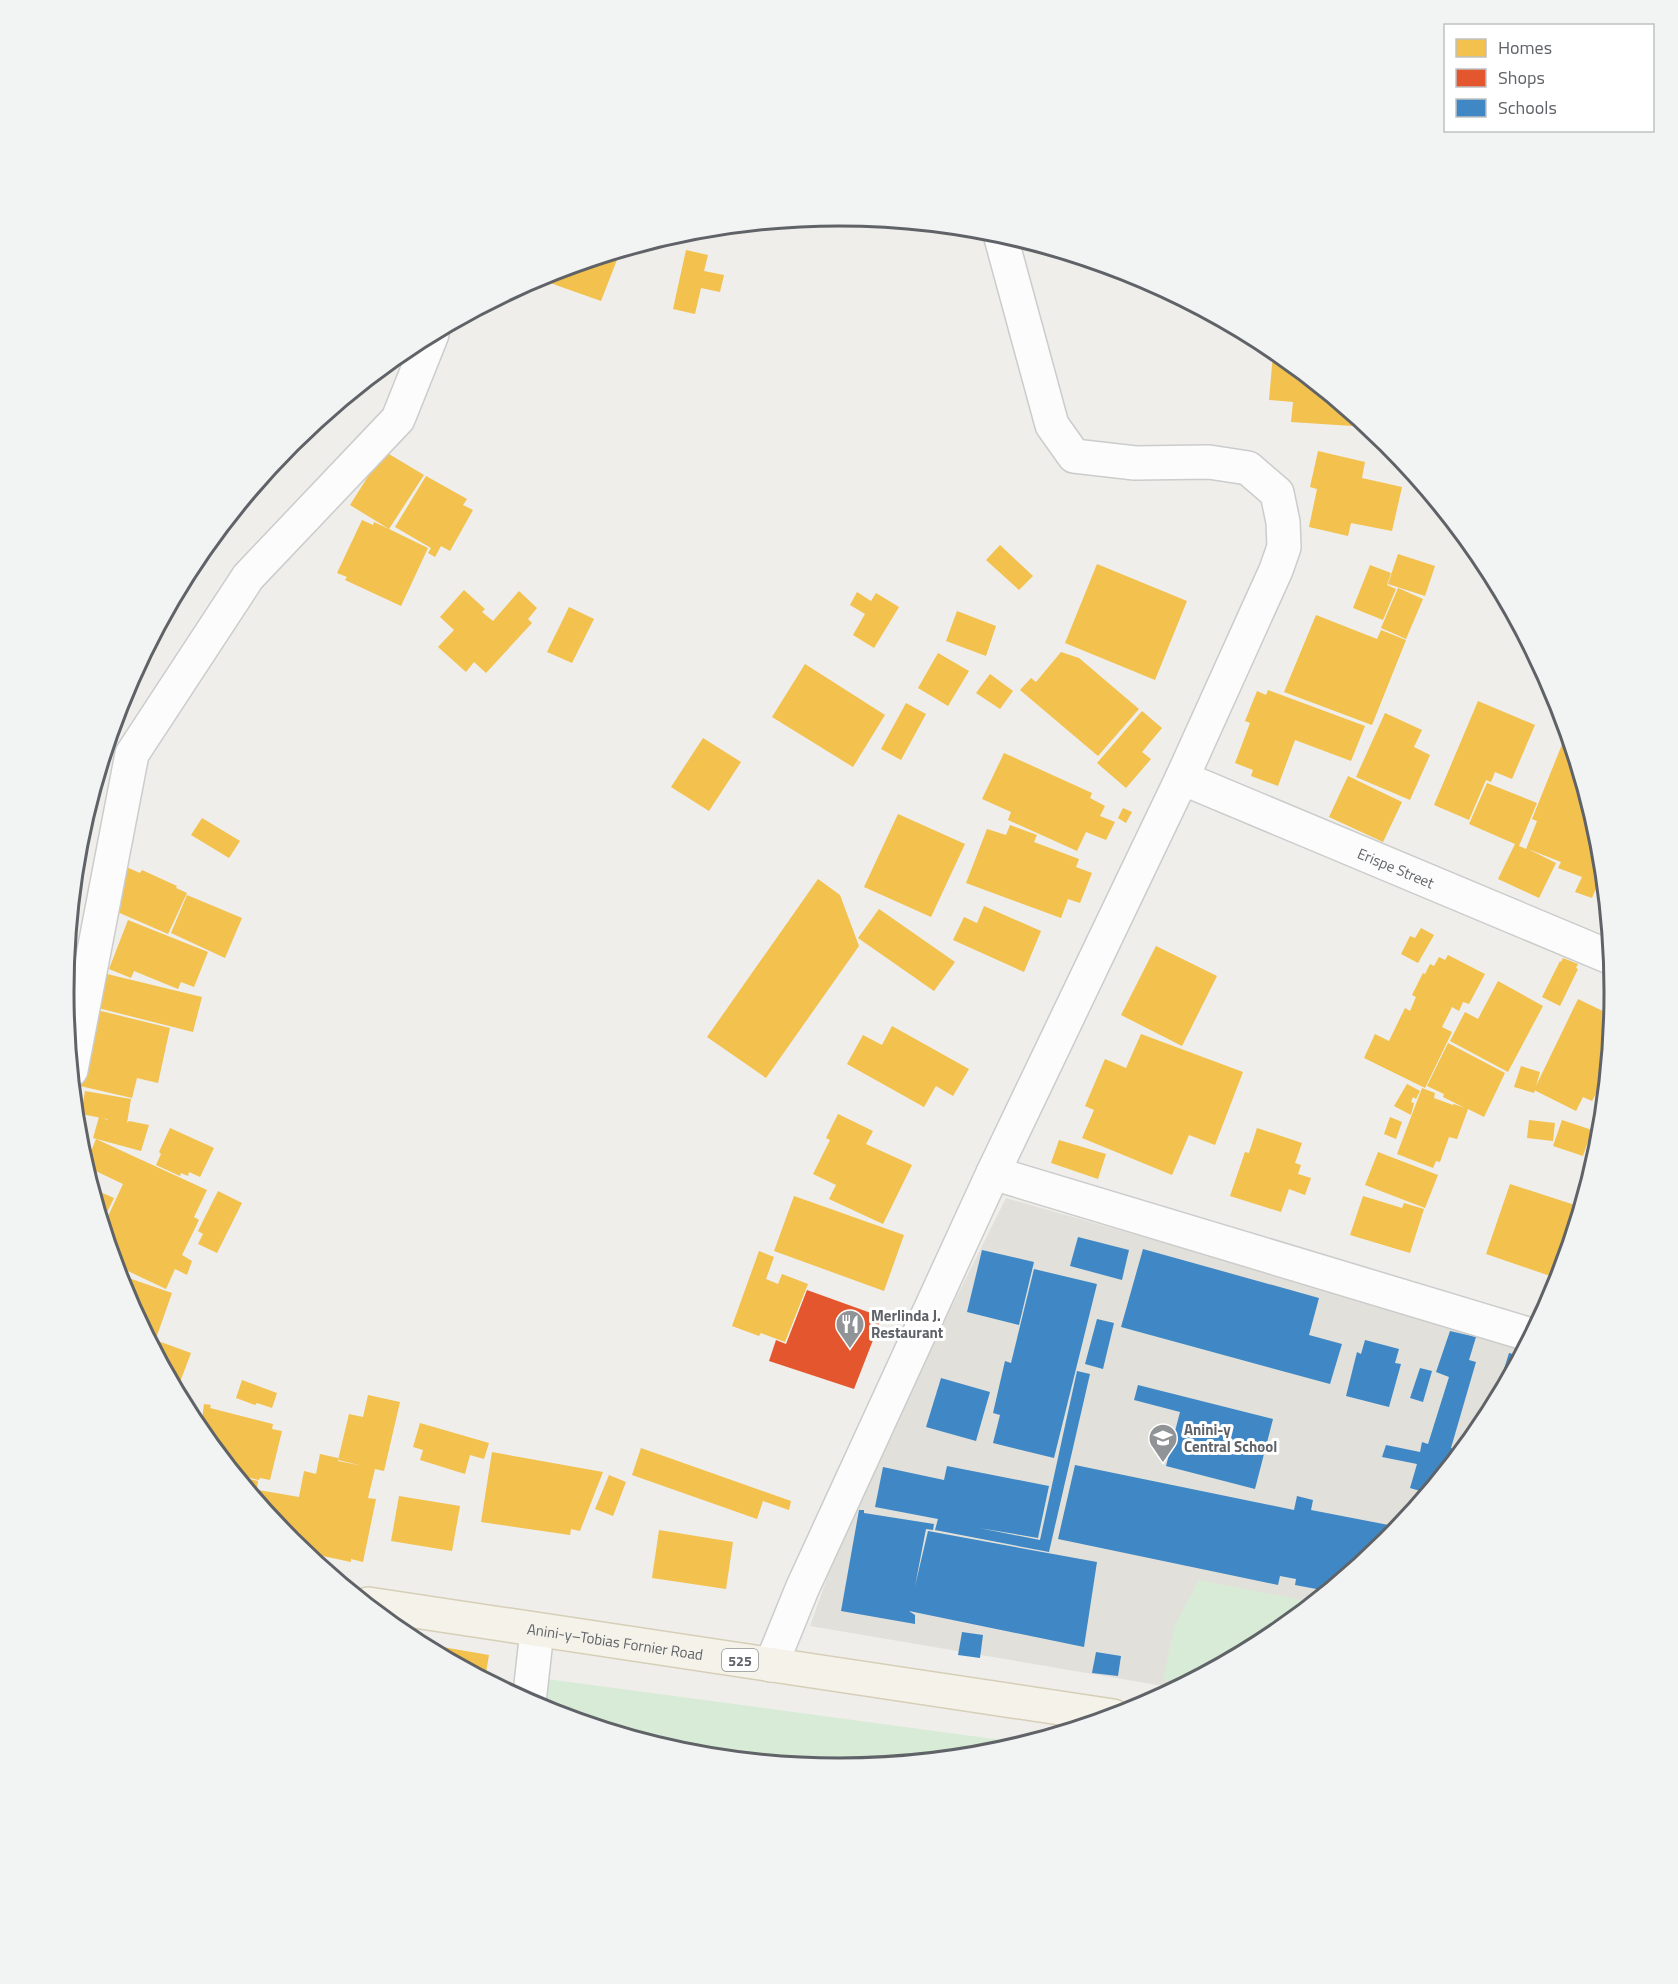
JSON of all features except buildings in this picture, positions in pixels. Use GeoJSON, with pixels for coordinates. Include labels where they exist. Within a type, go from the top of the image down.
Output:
{"type":"FeatureCollection","features":[{"type":"Feature","properties":{"kind":"main road","name":"Anini-y–Tobias Fornier Road"},"geometry":{"type":"LineString","coordinates":[[384,1606],[1095,1713]]}},
{"type":"Feature","properties":{"kind":"street"},"geometry":{"type":"LineString","coordinates":[[771,1665],[802,1589],[993,1173],[1182,778],[1276,570],[1284,547],[1284,522],[1277,494],[1248,468],[1209,462],[1136,463],[1074,456],[1052,425],[1003,245]]}},
{"type":"Feature","properties":{"kind":"street"},"geometry":{"type":"LineString","coordinates":[[75,1047],[132,754],[248,577],[398,419],[426,348]]}},
{"type":"Feature","properties":{"kind":"street","name":"Erispe Street"},"geometry":{"type":"LineString","coordinates":[[1182,778],[1603,954]]}},
{"type":"Feature","properties":{"kind":"street"},"geometry":{"type":"LineString","coordinates":[[993,1173],[1525,1333]]}},
{"type":"Feature","properties":{"kind":"street"},"geometry":{"type":"LineString","coordinates":[[530,1692],[537,1631]]}},
{"type":"Feature","properties":{"kind":"shaded area","name":"Anini-y Central School"},"geometry":{"type":"Polygon","coordinates":[[[1006,1198],[1519,1344],[1502,1375],[1446,1458],[1415,1497],[1344,1568],[1264,1628],[1222,1655],[1162,1686],[810,1626],[854,1502],[1006,1198]]]}},
{"type":"Feature","properties":{"kind":"green space"},"geometry":{"type":"Polygon","coordinates":[[[1199,1580],[1303,1600],[1222,1655],[1172,1682],[1163,1680],[1175,1625],[1199,1580]]]}},
{"type":"Feature","properties":{"kind":"green space"},"geometry":{"type":"Polygon","coordinates":[[[547,1679],[1001,1740],[939,1751],[889,1756],[839,1758],[789,1756],[690,1743],[593,1717],[543,1698],[547,1679]]]}},
{"type":"Feature","properties":{"kind":"place","name":"Merlinda J. Restaurant"},"geometry":{"type":"Point","coordinates":[850,1350]}},
{"type":"Feature","properties":{"kind":"place","name":"Anini-y Central School"},"geometry":{"type":"Point","coordinates":[1163,1464]}}]}
